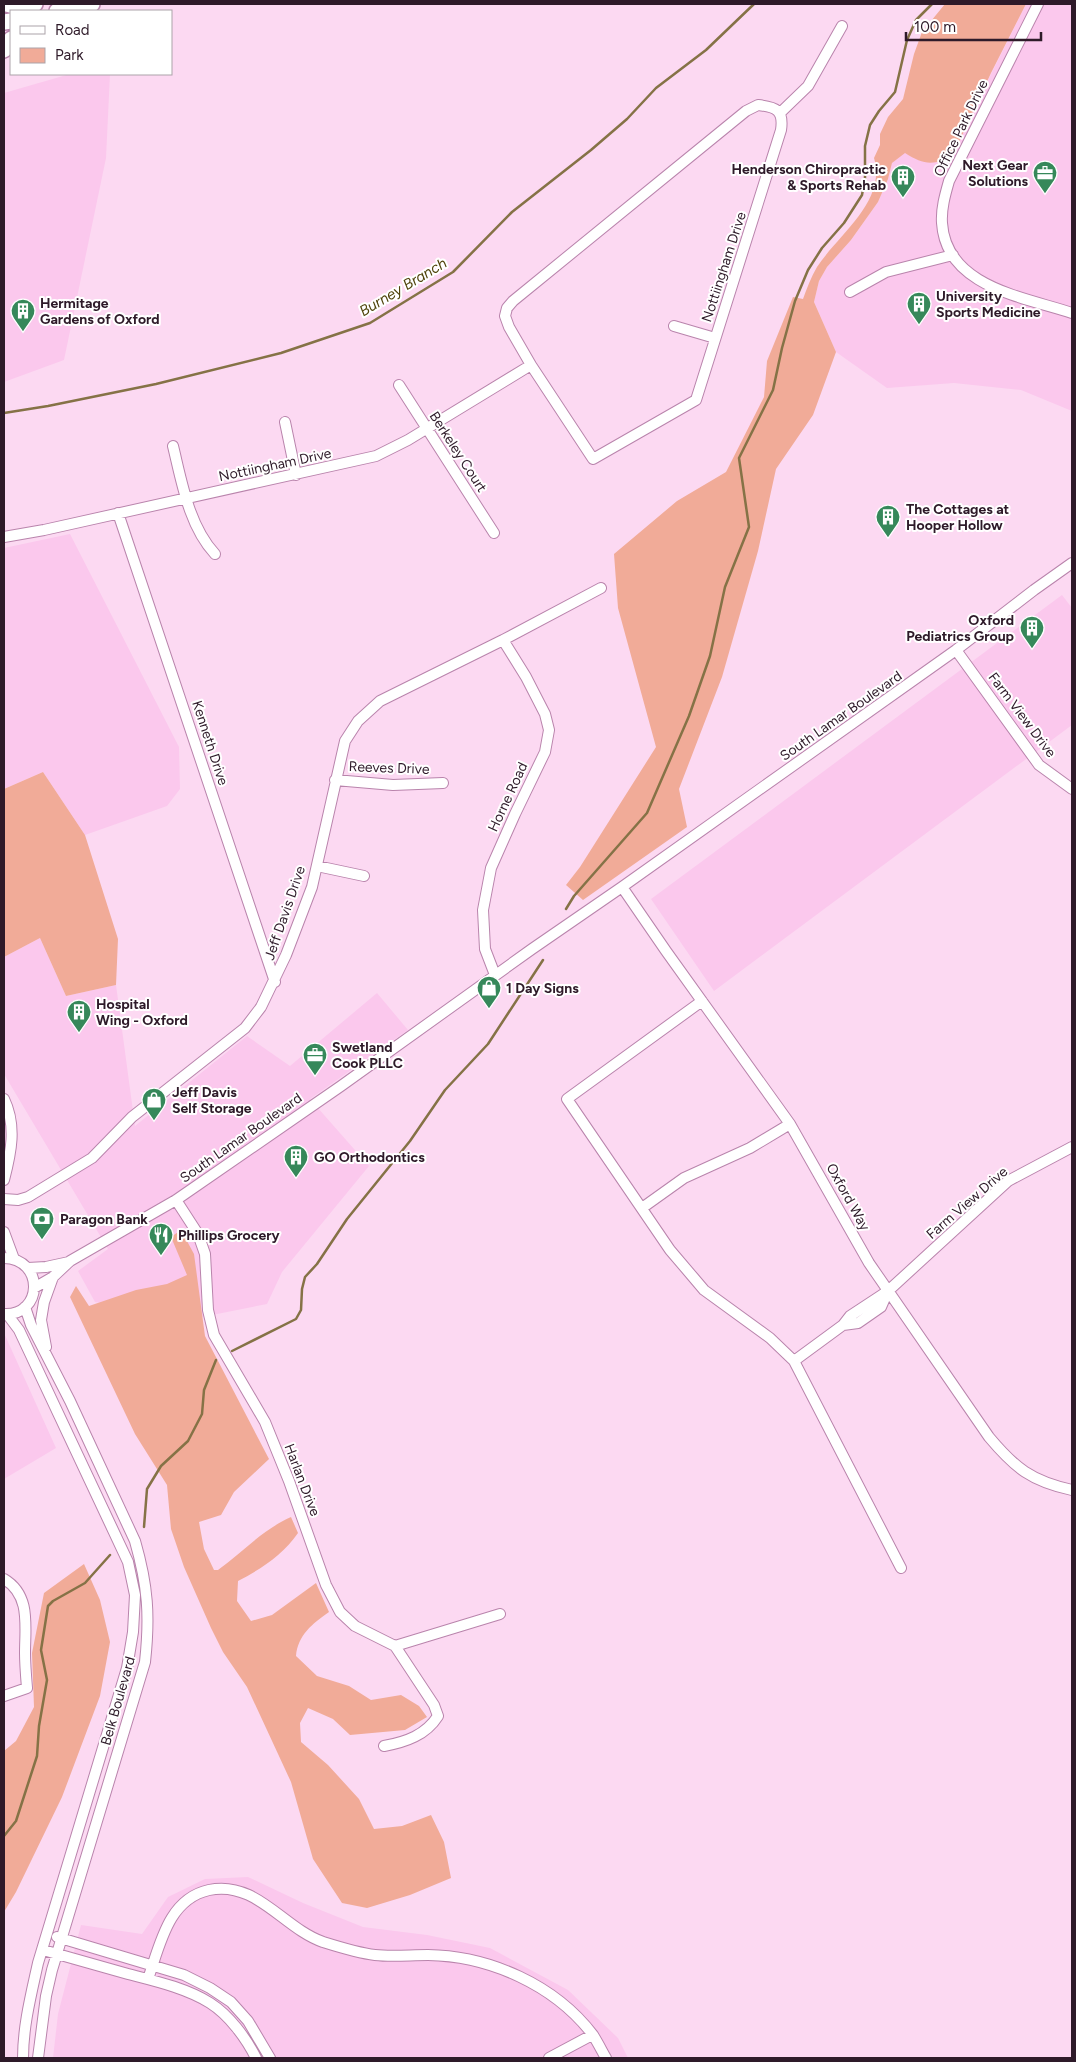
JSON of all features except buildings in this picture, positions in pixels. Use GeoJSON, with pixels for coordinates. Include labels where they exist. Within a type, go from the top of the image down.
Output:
{"type":"FeatureCollection","features":[{"type":"Feature","properties":{"kind":"highway"},"geometry":{"type":"LineString","coordinates":[[6,4],[18,7],[36,4]]}},
{"type":"Feature","properties":{"kind":"highway"},"geometry":{"type":"LineString","coordinates":[[65,10],[92,4]]}},
{"type":"Feature","properties":{"kind":"street","name":"Office Park Drive"},"geometry":{"type":"LineString","coordinates":[[1038,4],[949,181],[943,202],[942,223],[953,255],[968,274],[990,287],[1072,313]]}},
{"type":"Feature","properties":{"kind":"street"},"geometry":{"type":"LineString","coordinates":[[780,113],[808,86],[842,26]]}},
{"type":"Feature","properties":{"kind":"street","name":"Nottiingham Drive"},"geometry":{"type":"LineString","coordinates":[[758,105],[771,107],[780,113],[783,120],[781,130],[715,338],[696,400],[593,459],[531,365],[509,327],[506,316],[507,308],[513,301],[752,107],[758,105]]}},
{"type":"Feature","properties":{"kind":"street"},"geometry":{"type":"LineString","coordinates":[[850,292],[886,272],[953,255]]}},
{"type":"Feature","properties":{"kind":"street"},"geometry":{"type":"LineString","coordinates":[[674,326],[715,338]]}},
{"type":"Feature","properties":{"kind":"street","name":"Nottiingham Drive"},"geometry":{"type":"LineString","coordinates":[[4,537],[44,530],[376,456],[427,429],[531,365]]}},
{"type":"Feature","properties":{"kind":"street","name":"Berkeley Court"},"geometry":{"type":"LineString","coordinates":[[399,385],[494,533]]}},
{"type":"Feature","properties":{"kind":"street"},"geometry":{"type":"LineString","coordinates":[[285,422],[296,474]]}},
{"type":"Feature","properties":{"kind":"street"},"geometry":{"type":"LineString","coordinates":[[173,446],[187,498],[204,543],[215,554]]}},
{"type":"Feature","properties":{"kind":"street","name":"Kenneth Drive"},"geometry":{"type":"LineString","coordinates":[[118,513],[275,982]]}},
{"type":"Feature","properties":{"kind":"street","name":"South Lamar Boulevard"},"geometry":{"type":"LineString","coordinates":[[34,1288],[53,1277],[70,1261],[176,1200],[341,1086],[956,650],[1072,563]]}},
{"type":"Feature","properties":{"kind":"street","name":"Jeff Davis Drive"},"geometry":{"type":"LineString","coordinates":[[4,1198],[18,1200],[28,1197],[92,1158],[132,1117],[245,1028],[262,1007],[275,982],[312,887],[345,741],[358,721],[380,701],[503,640],[600,588]]}},
{"type":"Feature","properties":{"kind":"street","name":"Horne Road"},"geometry":{"type":"LineString","coordinates":[[495,975],[485,949],[483,910],[491,868],[545,752],[549,730],[545,714],[526,677],[503,640]]}},
{"type":"Feature","properties":{"kind":"street","name":"Farm View Drive"},"geometry":{"type":"LineString","coordinates":[[956,650],[1039,765],[1072,789]]}},
{"type":"Feature","properties":{"kind":"street","name":"Reeves Drive"},"geometry":{"type":"LineString","coordinates":[[335,780],[393,785],[443,783]]}},
{"type":"Feature","properties":{"kind":"street"},"geometry":{"type":"LineString","coordinates":[[317,866],[364,876]]}},
{"type":"Feature","properties":{"kind":"street","name":"Oxford Way"},"geometry":{"type":"LineString","coordinates":[[622,887],[790,1124],[869,1263],[988,1437],[1008,1460],[1028,1475],[1051,1486],[1072,1490]]}},
{"type":"Feature","properties":{"kind":"street"},"geometry":{"type":"LineString","coordinates":[[702,1000],[567,1099],[670,1250],[704,1290],[770,1338],[794,1361],[902,1568]]}},
{"type":"Feature","properties":{"kind":"street"},"geometry":{"type":"LineString","coordinates":[[4,1099],[11,1118],[13,1137],[4,1180]]}},
{"type":"Feature","properties":{"kind":"street"},"geometry":{"type":"LineString","coordinates":[[642,1208],[684,1178],[750,1148],[790,1124]]}},
{"type":"Feature","properties":{"kind":"street","name":"Farm View Drive"},"geometry":{"type":"LineString","coordinates":[[794,1361],[843,1325],[850,1316],[888,1291],[1008,1181],[1072,1148]]}},
{"type":"Feature","properties":{"kind":"street","name":"Harlan Drive"},"geometry":{"type":"LineString","coordinates":[[176,1200],[198,1234],[205,1254],[208,1310],[214,1335],[265,1422],[290,1481],[326,1584],[340,1612],[355,1626],[395,1646]]}},
{"type":"Feature","properties":{"kind":"street"},"geometry":{"type":"LineString","coordinates":[[4,1232],[9,1258],[28,1268],[34,1281],[30,1302],[16,1312],[5,1314]]}},
{"type":"Feature","properties":{"kind":"street","name":"South Lamar Boulevard"},"geometry":{"type":"LineString","coordinates":[[28,1268],[46,1267],[70,1261]]}},
{"type":"Feature","properties":{"kind":"street"},"geometry":{"type":"LineString","coordinates":[[48,1358],[41,1320],[44,1302],[53,1277]]}},
{"type":"Feature","properties":{"kind":"street","name":"Belk Boulevard"},"geometry":{"type":"LineString","coordinates":[[25,1307],[31,1325],[70,1401],[135,1542],[142,1566],[148,1601],[145,1662],[57,1954],[46,1996],[38,2058]]}},
{"type":"Feature","properties":{"kind":"street","name":"Belk Boulevard"},"geometry":{"type":"LineString","coordinates":[[5,1314],[19,1330],[112,1523],[128,1562],[135,1595],[134,1632],[127,1668],[47,1934],[29,2001],[22,2058]]}},
{"type":"Feature","properties":{"kind":"street"},"geometry":{"type":"LineString","coordinates":[[4,1579],[21,1596],[26,1615],[25,1659],[27,1688],[4,1696]]}},
{"type":"Feature","properties":{"kind":"street"},"geometry":{"type":"LineString","coordinates":[[384,1746],[403,1743],[430,1728],[438,1716],[434,1705],[395,1646],[500,1614]]}},
{"type":"Feature","properties":{"kind":"street"},"geometry":{"type":"LineString","coordinates":[[148,1979],[170,1918],[188,1900],[210,1890],[232,1890],[250,1894],[291,1924],[320,1941],[343,1948],[374,1955],[447,1956],[495,1966],[525,1979],[546,1992],[571,2012],[592,2035],[606,2058]]}},
{"type":"Feature","properties":{"kind":"street"},"geometry":{"type":"LineString","coordinates":[[47,1934],[184,1975],[210,1988],[231,2002],[248,2021],[270,2058]]}},
{"type":"Feature","properties":{"kind":"street"},"geometry":{"type":"LineString","coordinates":[[43,1950],[148,1979],[197,1996],[212,2004],[238,2030],[250,2044],[256,2058]]}},
{"type":"Feature","properties":{"kind":"street"},"geometry":{"type":"LineString","coordinates":[[549,2058],[592,2035]]}},
{"type":"Feature","properties":{"kind":"shaded area"},"geometry":{"type":"Polygon","coordinates":[[[1026,4],[1072,4],[1072,411],[1021,390],[954,383],[887,388],[836,352],[814,302],[819,281],[827,267],[851,240],[878,202],[888,179],[892,163],[905,152],[912,157],[977,102],[1026,4]]]}},
{"type":"Feature","properties":{"kind":"shaded area"},"geometry":{"type":"Polygon","coordinates":[[[67,75],[110,75],[106,158],[64,360],[4,382],[4,93],[67,75]]]}},
{"type":"Feature","properties":{"kind":"shaded area"},"geometry":{"type":"Polygon","coordinates":[[[70,534],[179,747],[180,789],[167,806],[85,835],[43,772],[4,789],[4,548],[70,534]]]}},
{"type":"Feature","properties":{"kind":"shaded area"},"geometry":{"type":"Polygon","coordinates":[[[1062,595],[1072,608],[1072,725],[714,991],[651,899],[1062,595]]]}},
{"type":"Feature","properties":{"kind":"shaded area"},"geometry":{"type":"Polygon","coordinates":[[[40,938],[66,996],[116,985],[135,1126],[247,1036],[290,1066],[377,993],[408,1030],[310,1099],[369,1166],[282,1272],[267,1304],[192,1319],[95,1302],[78,1271],[108,1249],[4,1074],[4,957],[40,938]]]}},
{"type":"Feature","properties":{"kind":"shaded area"},"geometry":{"type":"Polygon","coordinates":[[[4,1333],[56,1448],[4,1479],[4,1333]]]}},
{"type":"Feature","properties":{"kind":"shaded area"},"geometry":{"type":"Polygon","coordinates":[[[248,1877],[303,1903],[363,1927],[427,1935],[490,1948],[568,1990],[618,2038],[628,2058],[53,2058],[58,2014],[81,1925],[142,1934],[168,1897],[205,1879],[248,1877]]]}},
{"type":"Feature","properties":{"kind":"green space"},"geometry":{"type":"Polygon","coordinates":[[[945,4],[1026,4],[954,153],[941,161],[930,163],[918,160],[905,153],[892,163],[888,179],[878,202],[851,240],[827,267],[819,281],[814,302],[836,352],[813,415],[776,469],[758,551],[722,677],[679,789],[687,827],[583,900],[566,885],[580,867],[656,747],[618,608],[614,554],[677,501],[726,472],[764,397],[767,361],[793,297],[803,299],[817,267],[859,216],[874,189],[876,174],[874,158],[880,145],[880,134],[888,117],[903,99],[914,54],[922,32],[945,4]]]}},
{"type":"Feature","properties":{"kind":"green space"},"geometry":{"type":"Polygon","coordinates":[[[43,772],[85,835],[118,939],[116,985],[66,996],[40,938],[4,957],[4,789],[43,772]]]}},
{"type":"Feature","properties":{"kind":"green space"},"geometry":{"type":"Polygon","coordinates":[[[181,1230],[194,1254],[205,1336],[269,1459],[234,1492],[221,1515],[199,1522],[204,1549],[214,1570],[218,1570],[271,1528],[291,1517],[298,1533],[286,1548],[271,1561],[238,1581],[237,1601],[251,1621],[272,1615],[316,1583],[329,1612],[317,1621],[303,1636],[296,1656],[317,1676],[349,1686],[371,1700],[401,1695],[419,1706],[427,1717],[405,1730],[350,1735],[333,1719],[308,1708],[300,1723],[301,1742],[328,1765],[359,1799],[374,1829],[402,1826],[431,1815],[444,1842],[451,1878],[410,1895],[367,1908],[342,1903],[313,1859],[291,1782],[247,1687],[223,1652],[211,1628],[184,1567],[171,1529],[167,1485],[135,1434],[70,1297],[76,1286],[89,1306],[136,1290],[167,1284],[187,1275],[171,1237],[181,1230]]]}},
{"type":"Feature","properties":{"kind":"green space"},"geometry":{"type":"Polygon","coordinates":[[[84,1564],[100,1600],[110,1642],[100,1696],[62,1797],[16,1892],[4,1912],[4,1751],[16,1741],[34,1707],[32,1653],[44,1593],[84,1564]]]}},
{"type":"Feature","properties":{"kind":"waterway","name":"Burney Branch"},"geometry":{"type":"LineString","coordinates":[[4,413],[156,384],[281,353],[370,323],[453,272],[512,212],[591,150],[627,119],[656,88],[706,50],[754,4]]}},
{"type":"Feature","properties":{"kind":"waterway"},"geometry":{"type":"LineString","coordinates":[[566,909],[574,896],[647,813],[689,716],[710,656],[725,587],[749,527],[739,458],[773,390],[795,301],[808,270],[822,248],[844,223],[862,195],[865,178],[865,146],[870,125],[895,92],[907,40],[916,20],[932,4]]}},
{"type":"Feature","properties":{"kind":"waterway"},"geometry":{"type":"LineString","coordinates":[[232,1351],[296,1319],[301,1310],[302,1289],[305,1277],[317,1264],[347,1219],[410,1141],[445,1090],[488,1044],[543,960]]}},
{"type":"Feature","properties":{"kind":"waterway"},"geometry":{"type":"LineString","coordinates":[[144,1527],[147,1489],[161,1466],[188,1441],[202,1414],[204,1390],[216,1360]]}},
{"type":"Feature","properties":{"kind":"waterway"},"geometry":{"type":"LineString","coordinates":[[4,1836],[16,1821],[37,1756],[39,1726],[47,1680],[41,1650],[48,1606],[53,1601],[85,1583],[110,1555]]}},
{"type":"Feature","properties":{"kind":"place","name":"Next Gear Solutions"},"geometry":{"type":"Point","coordinates":[1045,194]}},
{"type":"Feature","properties":{"kind":"place","name":"Henderson Chiropractic & Sports Rehab"},"geometry":{"type":"Point","coordinates":[903,198]}},
{"type":"Feature","properties":{"kind":"place","name":"University Sports Medicine"},"geometry":{"type":"Point","coordinates":[919,325]}},
{"type":"Feature","properties":{"kind":"place","name":"Hermitage Gardens of Oxford"},"geometry":{"type":"Point","coordinates":[23,332]}},
{"type":"Feature","properties":{"kind":"place","name":"The Cottages at Hooper Hollow"},"geometry":{"type":"Point","coordinates":[888,538]}},
{"type":"Feature","properties":{"kind":"place","name":"Oxford Pediatrics Group"},"geometry":{"type":"Point","coordinates":[1032,649]}},
{"type":"Feature","properties":{"kind":"place","name":"1 Day Signs"},"geometry":{"type":"Point","coordinates":[489,1009]}},
{"type":"Feature","properties":{"kind":"place","name":"Hospital Wing - Oxford"},"geometry":{"type":"Point","coordinates":[79,1033]}},
{"type":"Feature","properties":{"kind":"place","name":"Swetland Cook PLLC"},"geometry":{"type":"Point","coordinates":[315,1076]}},
{"type":"Feature","properties":{"kind":"place","name":"Jeff Davis Self Storage"},"geometry":{"type":"Point","coordinates":[154,1121]}},
{"type":"Feature","properties":{"kind":"place","name":"GO Orthodontics"},"geometry":{"type":"Point","coordinates":[296,1178]}},
{"type":"Feature","properties":{"kind":"place","name":"Paragon Bank"},"geometry":{"type":"Point","coordinates":[42,1240]}},
{"type":"Feature","properties":{"kind":"place","name":"Phillips Grocery"},"geometry":{"type":"Point","coordinates":[161,1256]}}]}
